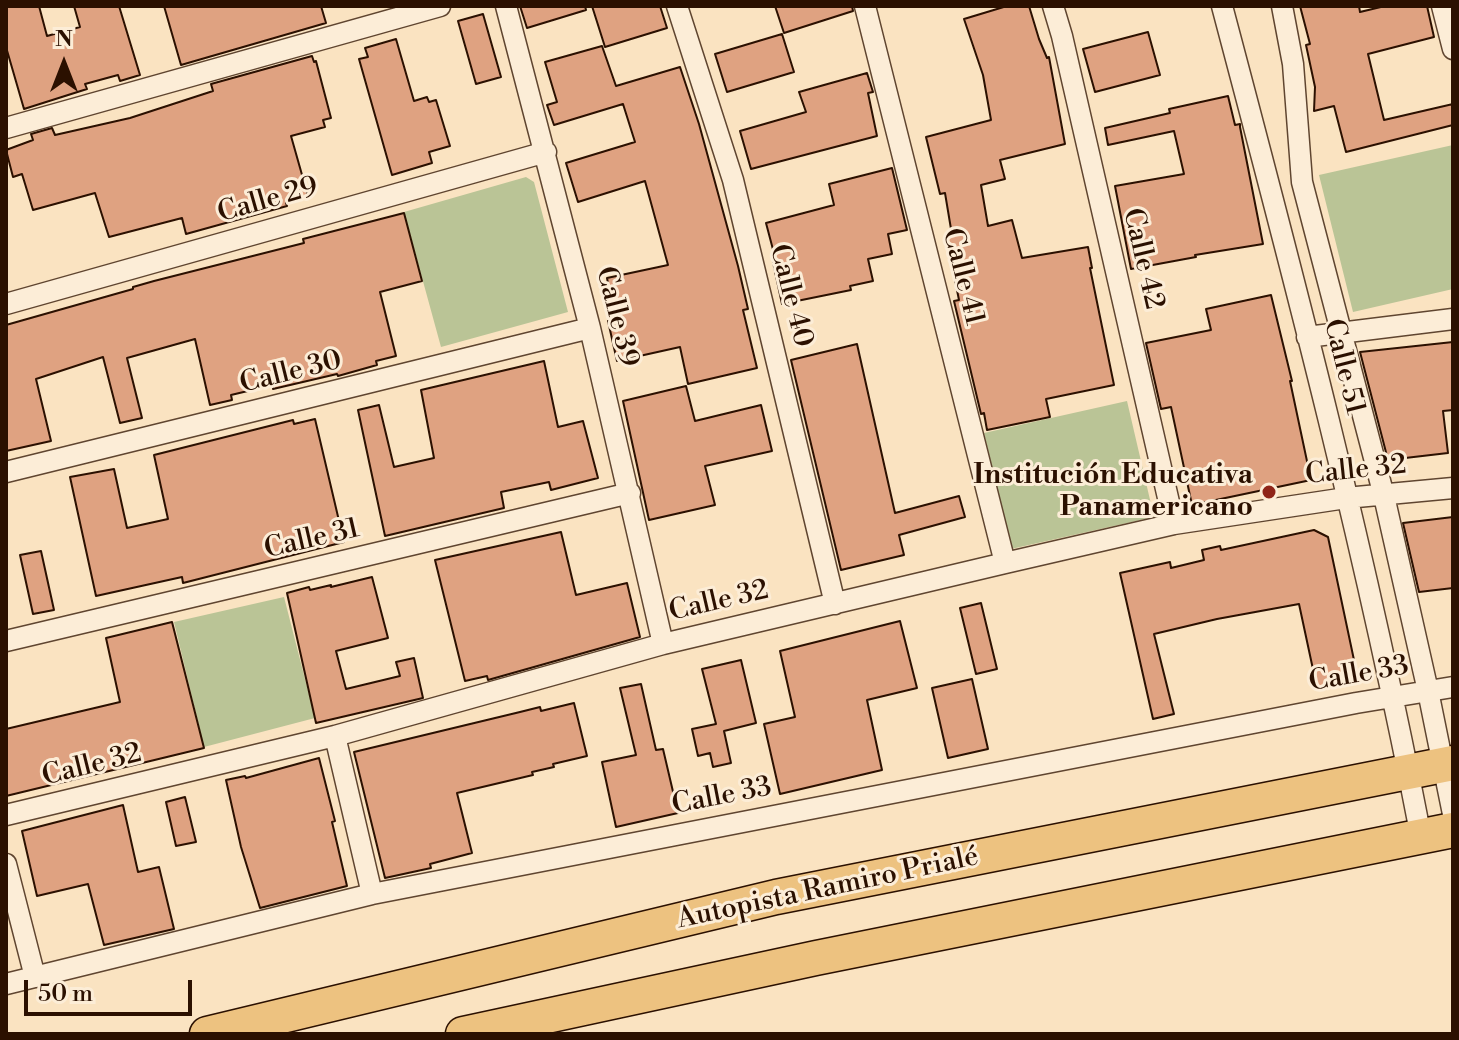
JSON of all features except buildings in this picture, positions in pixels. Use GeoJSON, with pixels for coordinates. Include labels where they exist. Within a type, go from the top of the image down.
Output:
{"type":"FeatureCollection","features":[{"type":"Feature","properties":{"kind":"highway","name":"Autopista Ramiro Prialé"},"geometry":{"type":"LineString","coordinates":[[207,1034],[776,897],[1448,764]]}},
{"type":"Feature","properties":{"kind":"highway"},"geometry":{"type":"LineString","coordinates":[[463,1034],[816,958],[1437,833]]}},
{"type":"Feature","properties":{"kind":"street"},"geometry":{"type":"LineString","coordinates":[[6,128],[440,6]]}},
{"type":"Feature","properties":{"kind":"street","name":"Calle 39"},"geometry":{"type":"LineString","coordinates":[[506,6],[590,328],[663,644]]}},
{"type":"Feature","properties":{"kind":"street","name":"Calle 40"},"geometry":{"type":"LineString","coordinates":[[677,6],[733,180],[835,604]]}},
{"type":"Feature","properties":{"kind":"street","name":"Calle 41"},"geometry":{"type":"LineString","coordinates":[[865,6],[1005,563]]}},
{"type":"Feature","properties":{"kind":"street","name":"Calle 42"},"geometry":{"type":"LineString","coordinates":[[1053,6],[1174,524]]}},
{"type":"Feature","properties":{"kind":"street","name":"Calle 51"},"geometry":{"type":"LineString","coordinates":[[1222,6],[1307,337],[1394,696],[1409,771],[1437,833]]}},
{"type":"Feature","properties":{"kind":"street","name":"Calle 51"},"geometry":{"type":"LineString","coordinates":[[1282,6],[1293,64],[1302,182],[1384,496],[1428,691],[1448,764],[1453,814]]}},
{"type":"Feature","properties":{"kind":"street"},"geometry":{"type":"LineString","coordinates":[[1442,6],[1453,49]]}},
{"type":"Feature","properties":{"kind":"street","name":"Calle 29"},"geometry":{"type":"LineString","coordinates":[[6,304],[546,152]]}},
{"type":"Feature","properties":{"kind":"street"},"geometry":{"type":"LineString","coordinates":[[1307,337],[1453,319]]}},
{"type":"Feature","properties":{"kind":"street","name":"Calle 30"},"geometry":{"type":"LineString","coordinates":[[6,472],[590,328]]}},
{"type":"Feature","properties":{"kind":"street","name":"Calle 32"},"geometry":{"type":"LineString","coordinates":[[6,815],[335,736],[663,644],[1174,524],[1346,498],[1453,488]]}},
{"type":"Feature","properties":{"kind":"street","name":"Calle 31"},"geometry":{"type":"LineString","coordinates":[[6,641],[630,493]]}},
{"type":"Feature","properties":{"kind":"street","name":"Calle 33"},"geometry":{"type":"LineString","coordinates":[[6,984],[372,894],[1453,687]]}},
{"type":"Feature","properties":{"kind":"street"},"geometry":{"type":"LineString","coordinates":[[335,736],[372,894]]}},
{"type":"Feature","properties":{"kind":"street"},"geometry":{"type":"LineString","coordinates":[[6,864],[35,977]]}},
{"type":"Feature","properties":{"kind":"green space"},"geometry":{"type":"Polygon","coordinates":[[[1453,145],[1453,289],[1353,312],[1319,175],[1453,145]]]}},
{"type":"Feature","properties":{"kind":"green space"},"geometry":{"type":"Polygon","coordinates":[[[526,177],[534,182],[568,312],[441,347],[404,212],[526,177]]]}},
{"type":"Feature","properties":{"kind":"green space"},"geometry":{"type":"Polygon","coordinates":[[[1127,401],[1154,517],[1011,549],[984,433],[1127,401]]]}},
{"type":"Feature","properties":{"kind":"green space"},"geometry":{"type":"Polygon","coordinates":[[[284,597],[315,718],[204,747],[174,622],[284,597]]]}},
{"type":"Feature","properties":{"kind":"place","name":"Institución Educativa Panamericano"},"geometry":{"type":"Point","coordinates":[1269,492]}}]}
